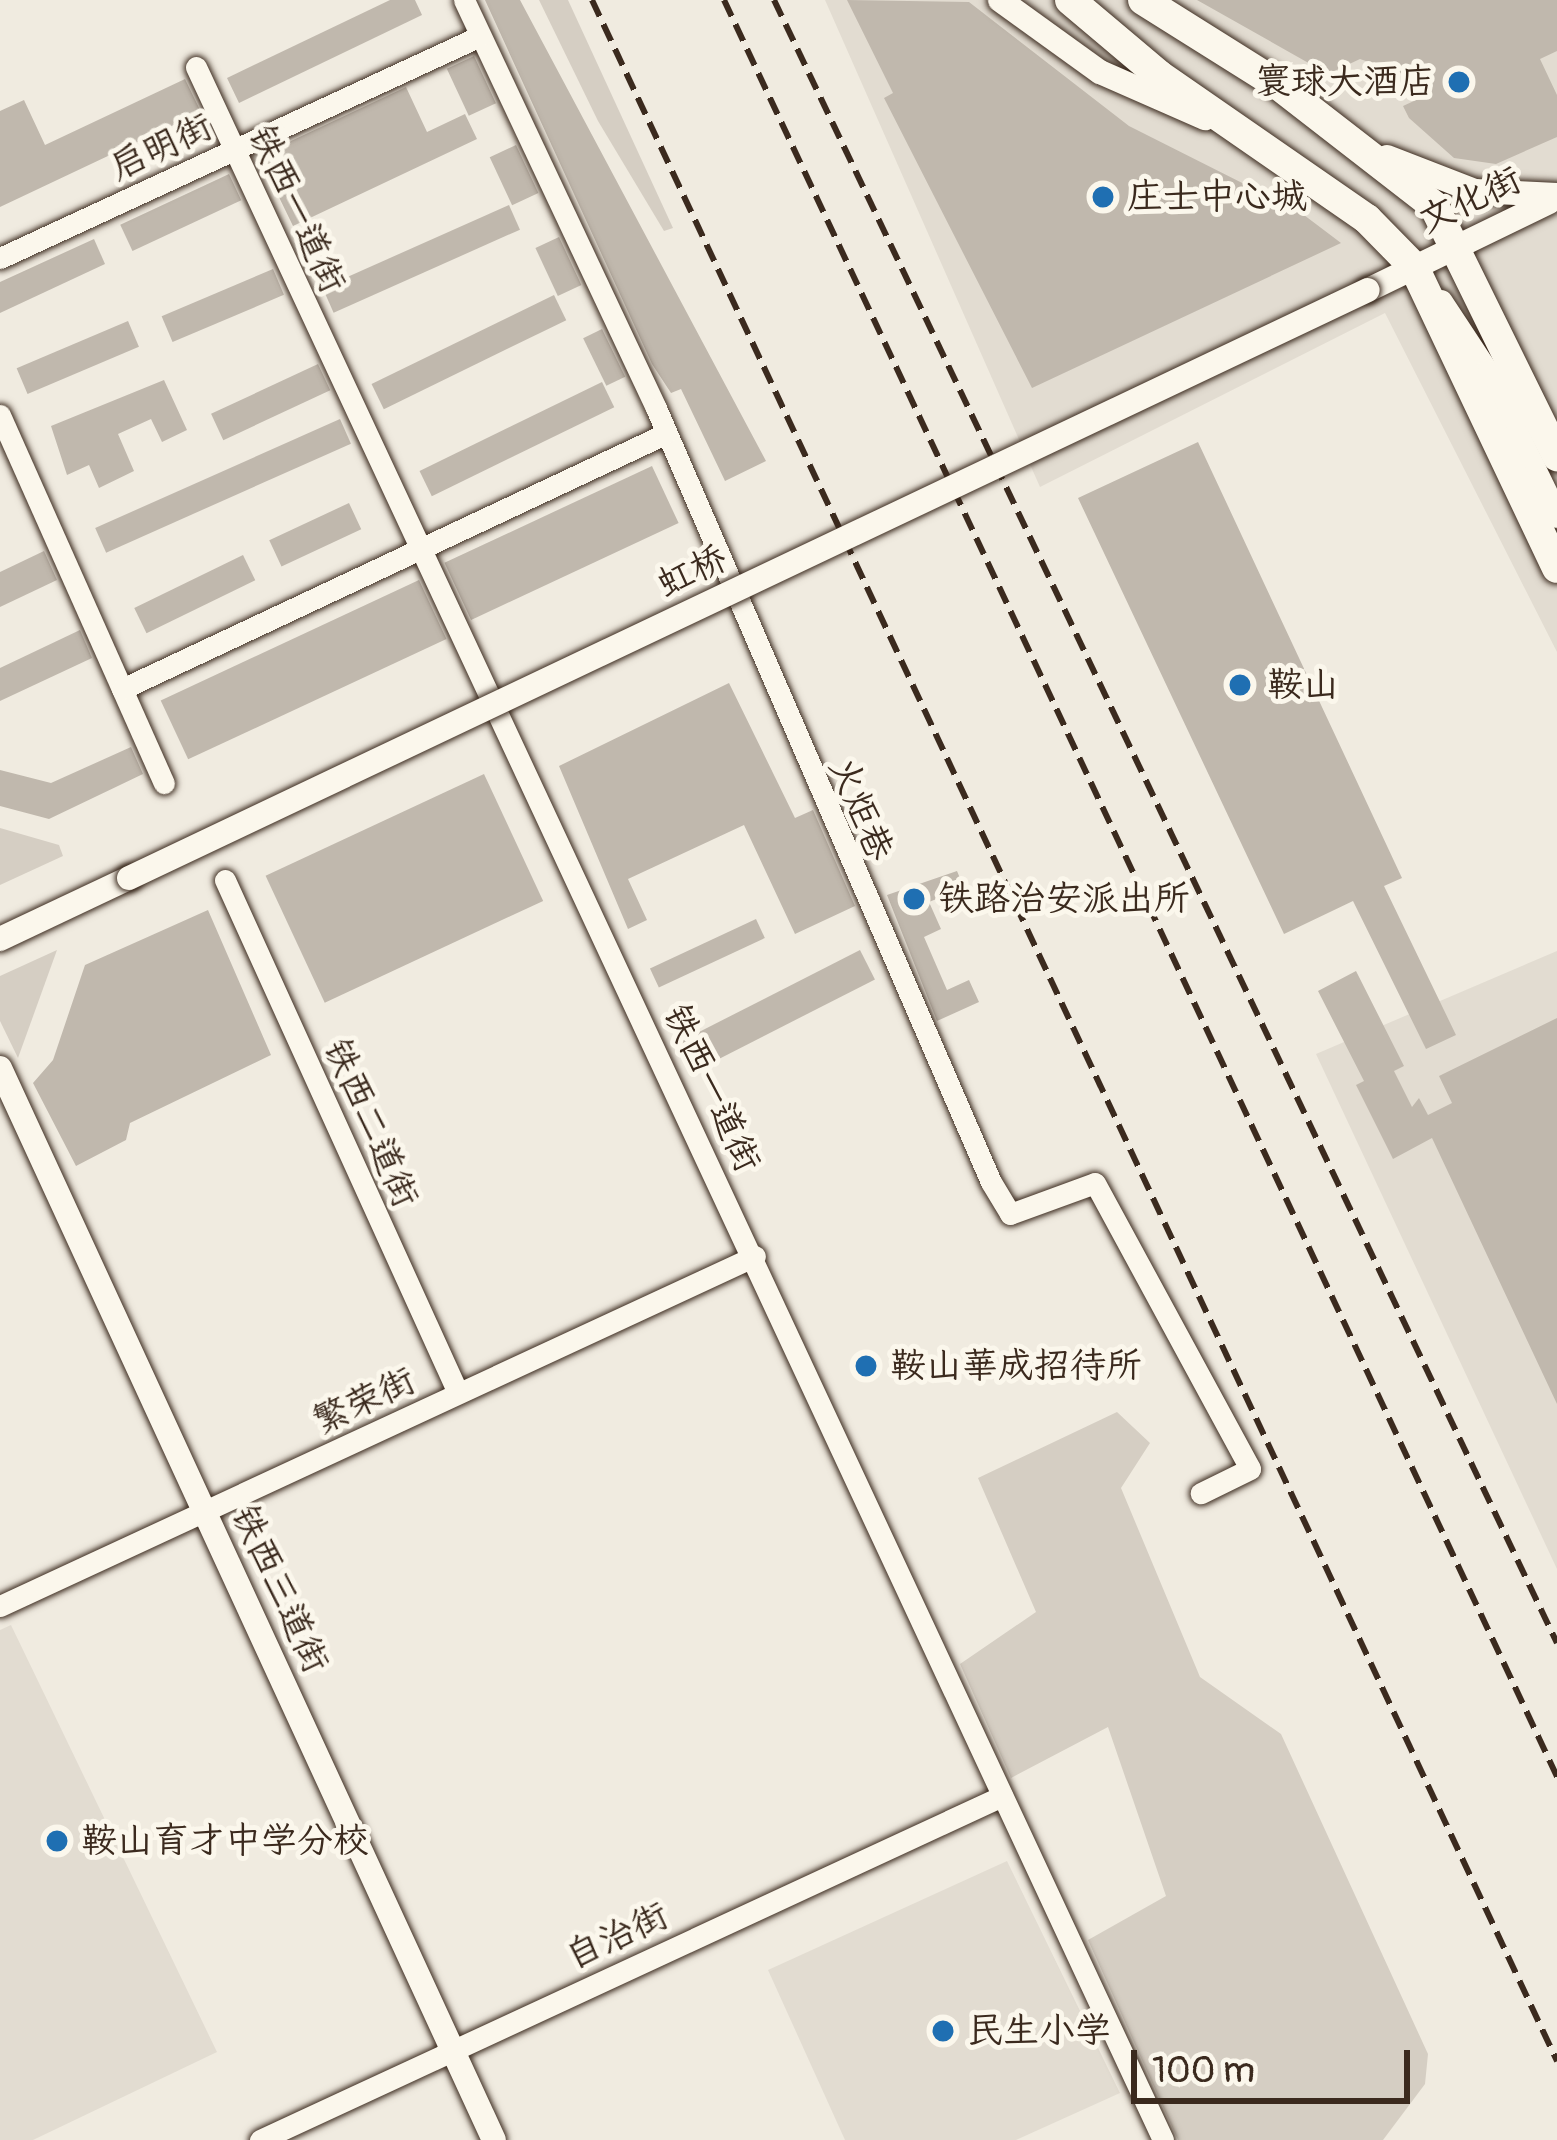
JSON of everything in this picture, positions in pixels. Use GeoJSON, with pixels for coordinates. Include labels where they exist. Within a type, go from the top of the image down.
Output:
{"type":"FeatureCollection","features":[{"type":"Feature","properties":{"kind":"highway"},"geometry":{"type":"LineString","coordinates":[[1049,0],[1367,219],[1414,267],[1557,568]]}},
{"type":"Feature","properties":{"kind":"highway"},"geometry":{"type":"LineString","coordinates":[[1070,0],[1159,75]]}},
{"type":"Feature","properties":{"kind":"highway"},"geometry":{"type":"LineString","coordinates":[[1143,0],[1352,137],[1434,206],[1557,456]]}},
{"type":"Feature","properties":{"kind":"main road"},"geometry":{"type":"LineString","coordinates":[[1000,0],[1100,73],[1264,145]]}},
{"type":"Feature","properties":{"kind":"main road"},"geometry":{"type":"LineString","coordinates":[[1352,137],[1445,184],[1557,197]]}},
{"type":"Feature","properties":{"kind":"main road","name":"文化街"},"geometry":{"type":"LineString","coordinates":[[1414,267],[1557,197]]}},
{"type":"Feature","properties":{"kind":"main road"},"geometry":{"type":"LineString","coordinates":[[1414,267],[1487,372],[1557,516]]}},
{"type":"Feature","properties":{"kind":"main road","name":"虹桥"},"geometry":{"type":"LineString","coordinates":[[0,939],[1414,267]]}},
{"type":"Feature","properties":{"kind":"main road","name":"铁西三道街"},"geometry":{"type":"LineString","coordinates":[[0,1068],[494,2140]]}},
{"type":"Feature","properties":{"kind":"street","name":"火炬巷"},"geometry":{"type":"LineString","coordinates":[[464,0],[664,434],[991,1182],[1010,1214],[1095,1184],[1250,1469],[1201,1493]]}},
{"type":"Feature","properties":{"kind":"street","name":"启明街"},"geometry":{"type":"LineString","coordinates":[[0,258],[480,36]]}},
{"type":"Feature","properties":{"kind":"street","name":"铁西一道街"},"geometry":{"type":"LineString","coordinates":[[196,67],[755,1256],[1163,2140]]}},
{"type":"Feature","properties":{"kind":"street"},"geometry":{"type":"LineString","coordinates":[[0,415],[164,783]]}},
{"type":"Feature","properties":{"kind":"street"},"geometry":{"type":"LineString","coordinates":[[122,689],[664,434]]}},
{"type":"Feature","properties":{"kind":"street","name":"铁西二道街"},"geometry":{"type":"LineString","coordinates":[[225,880],[458,1394]]}},
{"type":"Feature","properties":{"kind":"street","name":"繁荣街"},"geometry":{"type":"LineString","coordinates":[[0,1606],[755,1256]]}},
{"type":"Feature","properties":{"kind":"street","name":"自治街"},"geometry":{"type":"LineString","coordinates":[[260,2140],[1002,1796]]}},
{"type":"Feature","properties":{"kind":"shaded area"},"geometry":{"type":"Polygon","coordinates":[[[539,0],[568,0],[673,228],[664,231],[598,121],[539,0]]]}},
{"type":"Feature","properties":{"kind":"shaded area"},"geometry":{"type":"Polygon","coordinates":[[[825,0],[1557,0],[1557,652],[1385,313],[1040,487],[825,0]]]}},
{"type":"Feature","properties":{"kind":"shaded area"},"geometry":{"type":"Polygon","coordinates":[[[0,828],[59,845],[63,856],[0,885],[0,828]]]}},
{"type":"Feature","properties":{"kind":"shaded area"},"geometry":{"type":"Polygon","coordinates":[[[57,950],[18,1058],[0,1021],[0,976],[57,950]]]}},
{"type":"Feature","properties":{"kind":"shaded area"},"geometry":{"type":"Polygon","coordinates":[[[1557,951],[1557,1569],[1316,1054],[1557,951]]]}},
{"type":"Feature","properties":{"kind":"shaded area"},"geometry":{"type":"Polygon","coordinates":[[[1117,1412],[1150,1443],[1121,1488],[1200,1677],[1281,1734],[1428,2054],[1425,2084],[1383,2140],[1178,2140],[1088,1940],[1166,1896],[1108,1727],[1011,1778],[960,1664],[1036,1612],[978,1478],[1117,1412]]]}},
{"type":"Feature","properties":{"kind":"shaded area","name":"鞍山育才中学分校"},"geometry":{"type":"Polygon","coordinates":[[[11,1625],[217,2052],[33,2140],[0,2140],[0,1630],[11,1625]]]}},
{"type":"Feature","properties":{"kind":"shaded area","name":"民生小学"},"geometry":{"type":"Polygon","coordinates":[[[1007,1861],[1120,2093],[1016,2140],[845,2140],[768,1970],[1007,1861]]]}},
{"type":"Feature","properties":{"kind":"building"},"geometry":{"type":"Polygon","coordinates":[[[390,0],[415,0],[422,15],[239,103],[227,78],[390,0]]]}},
{"type":"Feature","properties":{"kind":"building"},"geometry":{"type":"Polygon","coordinates":[[[485,0],[520,0],[766,461],[725,481],[681,389],[671,393],[652,364],[485,0]]]}},
{"type":"Feature","properties":{"kind":"building","name":"庄士中心城"},"geometry":{"type":"Polygon","coordinates":[[[847,0],[969,2],[1129,126],[1300,212],[1341,243],[1032,388],[884,98],[893,93],[847,0]]]}},
{"type":"Feature","properties":{"kind":"building","name":"寰球大酒店"},"geometry":{"type":"Polygon","coordinates":[[[1197,0],[1557,0],[1557,51],[1540,59],[1557,95],[1557,137],[1496,164],[1454,158],[1409,118],[1403,106],[1427,95],[1411,77],[1360,59],[1328,74],[1197,0]]]}},
{"type":"Feature","properties":{"kind":"building"},"geometry":{"type":"Polygon","coordinates":[[[474,56],[496,103],[469,116],[447,69],[474,56]]]}},
{"type":"Feature","properties":{"kind":"building"},"geometry":{"type":"Polygon","coordinates":[[[185,79],[201,112],[0,207],[0,111],[24,100],[45,145],[185,79]]]}},
{"type":"Feature","properties":{"kind":"building"},"geometry":{"type":"Polygon","coordinates":[[[406,87],[427,132],[465,114],[477,139],[293,226],[259,156],[406,87]]]}},
{"type":"Feature","properties":{"kind":"building"},"geometry":{"type":"Polygon","coordinates":[[[516,145],[538,193],[512,205],[490,157],[516,145]]]}},
{"type":"Feature","properties":{"kind":"building"},"geometry":{"type":"Polygon","coordinates":[[[229,174],[241,200],[132,251],[120,225],[229,174]]]}},
{"type":"Feature","properties":{"kind":"building"},"geometry":{"type":"Polygon","coordinates":[[[509,205],[520,230],[334,313],[323,288],[509,205]]]}},
{"type":"Feature","properties":{"kind":"building"},"geometry":{"type":"Polygon","coordinates":[[[559,237],[581,285],[558,296],[535,248],[559,237]]]}},
{"type":"Feature","properties":{"kind":"building"},"geometry":{"type":"Polygon","coordinates":[[[94,239],[105,264],[0,313],[0,282],[94,239]]]}},
{"type":"Feature","properties":{"kind":"building"},"geometry":{"type":"Polygon","coordinates":[[[273,269],[284,295],[173,342],[162,316],[273,269]]]}},
{"type":"Feature","properties":{"kind":"building"},"geometry":{"type":"Polygon","coordinates":[[[554,295],[566,320],[384,409],[372,384],[554,295]]]}},
{"type":"Feature","properties":{"kind":"building"},"geometry":{"type":"Polygon","coordinates":[[[128,321],[139,347],[28,394],[17,368],[128,321]]]}},
{"type":"Feature","properties":{"kind":"building"},"geometry":{"type":"Polygon","coordinates":[[[602,329],[625,377],[606,386],[583,338],[602,329]]]}},
{"type":"Feature","properties":{"kind":"building"},"geometry":{"type":"Polygon","coordinates":[[[318,364],[330,390],[223,440],[211,414],[318,364]]]}},
{"type":"Feature","properties":{"kind":"building"},"geometry":{"type":"Polygon","coordinates":[[[164,380],[187,430],[162,442],[151,419],[118,434],[134,471],[99,488],[89,465],[67,475],[51,426],[164,380]]]}},
{"type":"Feature","properties":{"kind":"building"},"geometry":{"type":"Polygon","coordinates":[[[602,382],[614,407],[432,496],[420,471],[602,382]]]}},
{"type":"Feature","properties":{"kind":"building"},"geometry":{"type":"Polygon","coordinates":[[[340,419],[351,444],[106,553],[95,528],[340,419]]]}},
{"type":"Feature","properties":{"kind":"building"},"geometry":{"type":"Polygon","coordinates":[[[1198,442],[1402,878],[1384,886],[1456,1035],[1426,1049],[1353,901],[1284,934],[1078,498],[1198,442]]]}},
{"type":"Feature","properties":{"kind":"building"},"geometry":{"type":"Polygon","coordinates":[[[652,466],[679,523],[471,620],[444,563],[652,466]]]}},
{"type":"Feature","properties":{"kind":"building"},"geometry":{"type":"Polygon","coordinates":[[[349,503],[361,529],[282,566],[269,540],[349,503]]]}},
{"type":"Feature","properties":{"kind":"building"},"geometry":{"type":"Polygon","coordinates":[[[44,551],[57,580],[0,607],[0,572],[44,551]]]}},
{"type":"Feature","properties":{"kind":"building"},"geometry":{"type":"Polygon","coordinates":[[[243,555],[255,580],[147,633],[134,608],[243,555]]]}},
{"type":"Feature","properties":{"kind":"building"},"geometry":{"type":"Polygon","coordinates":[[[419,580],[446,639],[188,759],[161,700],[419,580]]]}},
{"type":"Feature","properties":{"kind":"building"},"geometry":{"type":"Polygon","coordinates":[[[80,630],[92,658],[0,701],[0,668],[80,630]]]}},
{"type":"Feature","properties":{"kind":"building"},"geometry":{"type":"Polygon","coordinates":[[[729,683],[795,818],[813,810],[855,906],[795,934],[744,825],[628,879],[647,920],[628,929],[559,766],[729,683]]]}},
{"type":"Feature","properties":{"kind":"building"},"geometry":{"type":"Polygon","coordinates":[[[131,747],[143,774],[49,819],[0,806],[0,770],[51,783],[131,747]]]}},
{"type":"Feature","properties":{"kind":"building"},"geometry":{"type":"Polygon","coordinates":[[[484,774],[543,901],[325,1003],[266,876],[484,774]]]}},
{"type":"Feature","properties":{"kind":"building"},"geometry":{"type":"Polygon","coordinates":[[[957,871],[964,888],[929,902],[941,929],[924,937],[947,990],[969,980],[979,1002],[937,1021],[887,895],[957,871]]]}},
{"type":"Feature","properties":{"kind":"building"},"geometry":{"type":"Polygon","coordinates":[[[208,910],[271,1055],[130,1123],[126,1140],[76,1166],[33,1083],[53,1060],[85,965],[208,910]]]}},
{"type":"Feature","properties":{"kind":"building"},"geometry":{"type":"Polygon","coordinates":[[[756,919],[765,938],[659,987],[650,968],[756,919]]]}},
{"type":"Feature","properties":{"kind":"building"},"geometry":{"type":"Polygon","coordinates":[[[860,950],[875,979],[691,1073],[676,1044],[860,950]]]}},
{"type":"Feature","properties":{"kind":"building"},"geometry":{"type":"Polygon","coordinates":[[[1356,971],[1404,1066],[1394,1071],[1412,1107],[1419,1098],[1428,1115],[1452,1103],[1439,1076],[1557,1018],[1557,1404],[1432,1138],[1393,1159],[1356,1085],[1364,1081],[1318,991],[1356,971]]]}},
{"type":"Feature","properties":{"kind":"railway"},"geometry":{"type":"LineString","coordinates":[[592,0],[1557,2061]]}},
{"type":"Feature","properties":{"kind":"railway"},"geometry":{"type":"LineString","coordinates":[[724,0],[1557,1777]]}},
{"type":"Feature","properties":{"kind":"railway"},"geometry":{"type":"LineString","coordinates":[[774,0],[1557,1643]]}},
{"type":"Feature","properties":{"kind":"place","name":"寰球大酒店"},"geometry":{"type":"Point","coordinates":[1459,82]}},
{"type":"Feature","properties":{"kind":"place","name":"庄士中心城"},"geometry":{"type":"Point","coordinates":[1103,197]}},
{"type":"Feature","properties":{"kind":"place","name":"鞍山"},"geometry":{"type":"Point","coordinates":[1240,685]}},
{"type":"Feature","properties":{"kind":"place","name":"铁路治安派出所"},"geometry":{"type":"Point","coordinates":[914,899]}},
{"type":"Feature","properties":{"kind":"place","name":"鞍山華成招待所"},"geometry":{"type":"Point","coordinates":[866,1366]}},
{"type":"Feature","properties":{"kind":"place","name":"鞍山育才中学分校"},"geometry":{"type":"Point","coordinates":[57,1841]}},
{"type":"Feature","properties":{"kind":"place","name":"民生小学"},"geometry":{"type":"Point","coordinates":[943,2031]}}]}
